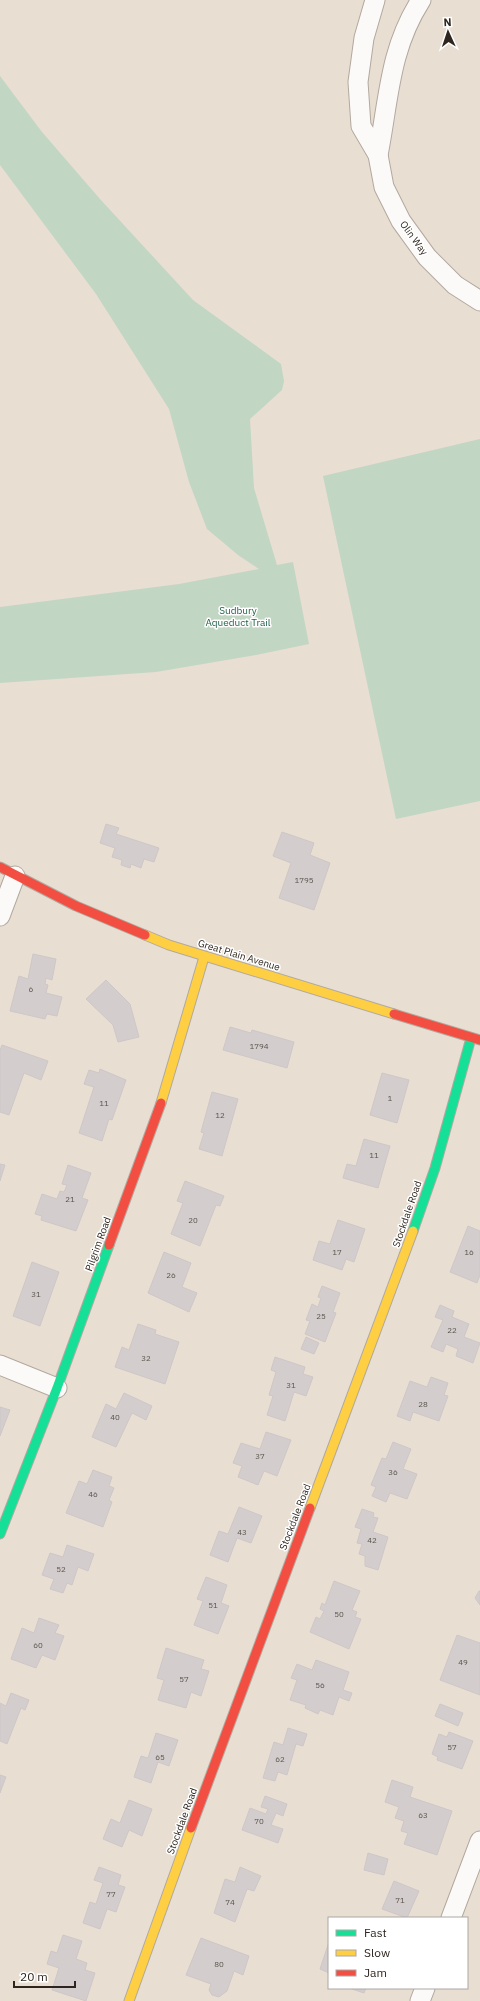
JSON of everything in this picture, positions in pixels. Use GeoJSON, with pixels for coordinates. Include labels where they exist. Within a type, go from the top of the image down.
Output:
{"type":"FeatureCollection","features":[{"type":"Feature","properties":{"kind":"street","name":"Olin Way"},"geometry":{"type":"LineString","coordinates":[[375,0],[364,38],[358,82],[361,126],[378,155],[384,187],[401,221],[427,257],[455,285],[480,301]]}},
{"type":"Feature","properties":{"kind":"street","name":"Olin Way"},"geometry":{"type":"LineString","coordinates":[[378,155],[384,123],[388,84],[398,47],[412,14],[421,0]]}},
{"type":"Feature","properties":{"kind":"street"},"geometry":{"type":"LineString","coordinates":[[0,916],[7,871]]}},
{"type":"Feature","properties":{"kind":"street","name":"Great Plain Avenue"},"geometry":{"type":"LineString","coordinates":[[7,871],[108,920],[204,956],[480,1040]]}},
{"type":"Feature","properties":{"kind":"street","name":"Pilgrim Road"},"geometry":{"type":"LineString","coordinates":[[0,1534],[57,1388],[163,1096],[204,956]]}},
{"type":"Feature","properties":{"kind":"street","name":"Stockdale Road"},"geometry":{"type":"LineString","coordinates":[[129,2001],[218,1753],[398,1274],[435,1168],[471,1038]]}},
{"type":"Feature","properties":{"kind":"street"},"geometry":{"type":"LineString","coordinates":[[0,1365],[57,1388]]}},
{"type":"Feature","properties":{"kind":"street"},"geometry":{"type":"LineString","coordinates":[[451,1917],[480,1841]]}},
{"type":"Feature","properties":{"kind":"street"},"geometry":{"type":"LineString","coordinates":[[420,2001],[425,1989]]}},
{"type":"Feature","properties":{"kind":"green space","name":"Sudbury Aqueduct Trail"},"geometry":{"type":"Polygon","coordinates":[[[0,76],[42,132],[100,199],[193,300],[281,364],[284,381],[282,390],[250,419],[254,488],[277,565],[293,562],[309,644],[256,655],[156,672],[0,683],[0,607],[179,584],[259,569],[238,555],[207,529],[189,482],[169,409],[96,294],[0,165],[0,76]]]}},
{"type":"Feature","properties":{"kind":"green space"},"geometry":{"type":"Polygon","coordinates":[[[480,439],[480,801],[396,819],[323,476],[480,439]]]}},
{"type":"Feature","properties":{"kind":"building"},"geometry":{"type":"Polygon","coordinates":[[[106,824],[119,828],[116,834],[159,848],[154,862],[144,859],[141,868],[131,864],[130,868],[121,865],[122,860],[112,857],[115,848],[100,843],[106,824]]]}},
{"type":"Feature","properties":{"kind":"building"},"geometry":{"type":"Polygon","coordinates":[[[282,832],[314,843],[310,855],[330,863],[314,910],[279,898],[291,863],[273,856],[282,832]]]}},
{"type":"Feature","properties":{"kind":"building"},"geometry":{"type":"Polygon","coordinates":[[[33,954],[56,959],[52,980],[46,978],[45,984],[48,985],[46,993],[62,997],[57,1016],[47,1014],[45,1019],[10,1011],[19,976],[28,979],[33,954]]]}},
{"type":"Feature","properties":{"kind":"building"},"geometry":{"type":"Polygon","coordinates":[[[106,980],[130,1004],[139,1037],[118,1042],[113,1025],[86,999],[106,980]]]}},
{"type":"Feature","properties":{"kind":"building"},"geometry":{"type":"Polygon","coordinates":[[[230,1027],[251,1033],[252,1030],[294,1042],[287,1068],[223,1050],[230,1027]]]}},
{"type":"Feature","properties":{"kind":"building"},"geometry":{"type":"Polygon","coordinates":[[[2,1045],[48,1061],[41,1080],[24,1073],[9,1115],[0,1112],[0,1050],[2,1045]]]}},
{"type":"Feature","properties":{"kind":"building"},"geometry":{"type":"Polygon","coordinates":[[[100,1069],[126,1080],[112,1120],[109,1119],[102,1141],[79,1133],[94,1087],[84,1084],[89,1070],[99,1073],[100,1069]]]}},
{"type":"Feature","properties":{"kind":"building"},"geometry":{"type":"Polygon","coordinates":[[[382,1073],[409,1080],[397,1123],[370,1115],[382,1073]]]}},
{"type":"Feature","properties":{"kind":"building"},"geometry":{"type":"Polygon","coordinates":[[[212,1092],[238,1099],[222,1156],[199,1149],[204,1133],[201,1132],[212,1092]]]}},
{"type":"Feature","properties":{"kind":"building"},"geometry":{"type":"Polygon","coordinates":[[[364,1139],[390,1146],[378,1188],[343,1178],[347,1164],[356,1166],[364,1139]]]}},
{"type":"Feature","properties":{"kind":"building"},"geometry":{"type":"Polygon","coordinates":[[[0,1164],[5,1165],[0,1181],[0,1164]]]}},
{"type":"Feature","properties":{"kind":"building"},"geometry":{"type":"Polygon","coordinates":[[[68,1165],[91,1173],[82,1198],[88,1200],[76,1231],[41,1220],[42,1216],[35,1214],[42,1194],[57,1199],[60,1191],[64,1192],[67,1185],[62,1184],[68,1165]]]}},
{"type":"Feature","properties":{"kind":"building"},"geometry":{"type":"Polygon","coordinates":[[[185,1181],[224,1196],[220,1206],[216,1205],[200,1246],[171,1234],[183,1203],[177,1201],[185,1181]]]}},
{"type":"Feature","properties":{"kind":"building"},"geometry":{"type":"Polygon","coordinates":[[[338,1220],[365,1229],[354,1262],[346,1259],[342,1270],[313,1260],[319,1241],[330,1244],[338,1220]]]}},
{"type":"Feature","properties":{"kind":"building"},"geometry":{"type":"Polygon","coordinates":[[[468,1226],[480,1231],[480,1275],[477,1283],[450,1272],[468,1226]]]}},
{"type":"Feature","properties":{"kind":"building"},"geometry":{"type":"Polygon","coordinates":[[[164,1252],[191,1263],[182,1287],[197,1293],[189,1312],[148,1293],[164,1252]]]}},
{"type":"Feature","properties":{"kind":"building"},"geometry":{"type":"Polygon","coordinates":[[[32,1262],[59,1272],[40,1326],[13,1316],[32,1262]]]}},
{"type":"Feature","properties":{"kind":"building"},"geometry":{"type":"Polygon","coordinates":[[[322,1286],[340,1293],[333,1312],[336,1313],[325,1342],[305,1334],[310,1321],[306,1320],[312,1304],[318,1307],[321,1298],[318,1297],[322,1286]]]}},
{"type":"Feature","properties":{"kind":"building"},"geometry":{"type":"Polygon","coordinates":[[[440,1305],[454,1311],[452,1317],[469,1324],[464,1337],[480,1343],[473,1363],[456,1356],[458,1349],[446,1344],[443,1352],[431,1347],[443,1320],[435,1317],[440,1305]]]}},
{"type":"Feature","properties":{"kind":"building"},"geometry":{"type":"Polygon","coordinates":[[[138,1324],[156,1330],[155,1334],[179,1342],[165,1384],[115,1367],[122,1347],[129,1350],[138,1324]]]}},
{"type":"Feature","properties":{"kind":"building"},"geometry":{"type":"Polygon","coordinates":[[[306,1337],[319,1343],[314,1354],[301,1349],[306,1337]]]}},
{"type":"Feature","properties":{"kind":"building"},"geometry":{"type":"Polygon","coordinates":[[[275,1357],[305,1367],[303,1374],[313,1377],[306,1396],[294,1392],[285,1421],[267,1415],[273,1396],[269,1395],[276,1372],[271,1370],[275,1357]]]}},
{"type":"Feature","properties":{"kind":"building"},"geometry":{"type":"Polygon","coordinates":[[[431,1377],[448,1383],[444,1395],[448,1396],[439,1421],[413,1412],[410,1421],[397,1416],[410,1381],[427,1387],[431,1377]]]}},
{"type":"Feature","properties":{"kind":"building"},"geometry":{"type":"Polygon","coordinates":[[[124,1393],[152,1406],[146,1420],[132,1413],[116,1447],[92,1437],[106,1404],[116,1409],[124,1393]]]}},
{"type":"Feature","properties":{"kind":"building"},"geometry":{"type":"Polygon","coordinates":[[[0,1407],[10,1410],[0,1436],[0,1407]]]}},
{"type":"Feature","properties":{"kind":"building"},"geometry":{"type":"Polygon","coordinates":[[[266,1432],[291,1440],[277,1476],[264,1471],[258,1485],[238,1477],[242,1466],[233,1463],[241,1443],[260,1449],[266,1432]]]}},
{"type":"Feature","properties":{"kind":"building"},"geometry":{"type":"Polygon","coordinates":[[[393,1442],[411,1449],[403,1469],[417,1474],[407,1499],[390,1493],[386,1502],[372,1496],[376,1487],[371,1485],[382,1458],[386,1459],[393,1442]]]}},
{"type":"Feature","properties":{"kind":"building"},"geometry":{"type":"Polygon","coordinates":[[[93,1470],[112,1477],[109,1486],[114,1488],[109,1500],[112,1502],[103,1527],[66,1513],[79,1481],[87,1484],[93,1470]]]}},
{"type":"Feature","properties":{"kind":"building"},"geometry":{"type":"Polygon","coordinates":[[[239,1507],[262,1516],[251,1543],[237,1538],[228,1562],[210,1555],[219,1531],[228,1534],[239,1507]]]}},
{"type":"Feature","properties":{"kind":"building"},"geometry":{"type":"Polygon","coordinates":[[[362,1509],[374,1513],[373,1517],[378,1518],[373,1532],[388,1537],[378,1570],[365,1566],[365,1556],[359,1554],[362,1544],[357,1543],[361,1529],[355,1527],[362,1509]]]}},
{"type":"Feature","properties":{"kind":"building"},"geometry":{"type":"Polygon","coordinates":[[[67,1545],[94,1554],[88,1571],[78,1567],[72,1585],[67,1583],[63,1593],[50,1589],[54,1579],[42,1575],[50,1553],[63,1557],[67,1545]]]}},
{"type":"Feature","properties":{"kind":"building"},"geometry":{"type":"Polygon","coordinates":[[[206,1577],[227,1585],[221,1603],[229,1606],[218,1634],[194,1625],[203,1601],[197,1599],[206,1577]]]}},
{"type":"Feature","properties":{"kind":"building"},"geometry":{"type":"Polygon","coordinates":[[[334,1581],[360,1591],[352,1610],[357,1612],[355,1617],[361,1619],[349,1649],[310,1632],[316,1617],[320,1619],[324,1611],[320,1609],[322,1603],[325,1605],[334,1581]]]}},
{"type":"Feature","properties":{"kind":"building"},"geometry":{"type":"Polygon","coordinates":[[[480,1591],[480,1605],[475,1598],[480,1591]]]}},
{"type":"Feature","properties":{"kind":"building"},"geometry":{"type":"Polygon","coordinates":[[[39,1618],[59,1625],[55,1633],[64,1636],[55,1660],[42,1655],[36,1668],[11,1659],[22,1628],[34,1633],[39,1618]]]}},
{"type":"Feature","properties":{"kind":"building"},"geometry":{"type":"Polygon","coordinates":[[[457,1635],[480,1643],[480,1695],[440,1680],[457,1635]]]}},
{"type":"Feature","properties":{"kind":"building"},"geometry":{"type":"Polygon","coordinates":[[[166,1648],[204,1660],[201,1669],[209,1671],[201,1696],[191,1692],[186,1708],[158,1700],[164,1680],[157,1678],[166,1648]]]}},
{"type":"Feature","properties":{"kind":"building"},"geometry":{"type":"Polygon","coordinates":[[[316,1660],[349,1672],[343,1690],[352,1693],[349,1701],[339,1697],[333,1715],[320,1710],[318,1714],[305,1708],[306,1705],[290,1700],[297,1680],[291,1678],[297,1664],[312,1670],[316,1660]]]}},
{"type":"Feature","properties":{"kind":"building"},"geometry":{"type":"Polygon","coordinates":[[[11,1693],[29,1700],[25,1710],[21,1708],[7,1744],[0,1741],[0,1703],[6,1706],[11,1693]]]}},
{"type":"Feature","properties":{"kind":"building"},"geometry":{"type":"Polygon","coordinates":[[[440,1704],[463,1713],[458,1726],[435,1716],[440,1704]]]}},
{"type":"Feature","properties":{"kind":"building"},"geometry":{"type":"Polygon","coordinates":[[[288,1728],[307,1734],[303,1746],[296,1744],[287,1775],[278,1772],[275,1781],[263,1778],[274,1742],[283,1745],[288,1728]]]}},
{"type":"Feature","properties":{"kind":"building"},"geometry":{"type":"Polygon","coordinates":[[[449,1732],[473,1741],[462,1769],[437,1760],[438,1757],[432,1754],[439,1734],[447,1737],[449,1732]]]}},
{"type":"Feature","properties":{"kind":"building"},"geometry":{"type":"Polygon","coordinates":[[[156,1733],[178,1740],[169,1766],[158,1762],[151,1783],[134,1777],[141,1756],[148,1758],[156,1733]]]}},
{"type":"Feature","properties":{"kind":"building"},"geometry":{"type":"Polygon","coordinates":[[[0,1775],[6,1777],[0,1793],[0,1775]]]}},
{"type":"Feature","properties":{"kind":"building"},"geometry":{"type":"Polygon","coordinates":[[[392,1780],[413,1787],[410,1797],[452,1811],[437,1855],[404,1844],[408,1833],[401,1831],[404,1821],[395,1818],[399,1807],[385,1802],[392,1780]]]}},
{"type":"Feature","properties":{"kind":"building"},"geometry":{"type":"Polygon","coordinates":[[[265,1796],[287,1804],[283,1816],[276,1813],[271,1825],[283,1829],[278,1843],[242,1830],[250,1808],[266,1814],[268,1809],[261,1807],[265,1796]]]}},
{"type":"Feature","properties":{"kind":"building"},"geometry":{"type":"Polygon","coordinates":[[[129,1800],[152,1809],[142,1836],[129,1830],[122,1847],[103,1839],[111,1819],[120,1823],[129,1800]]]}},
{"type":"Feature","properties":{"kind":"building"},"geometry":{"type":"Polygon","coordinates":[[[368,1853],[388,1859],[384,1875],[364,1870],[368,1853]]]}},
{"type":"Feature","properties":{"kind":"building"},"geometry":{"type":"Polygon","coordinates":[[[99,1867],[121,1875],[118,1885],[125,1887],[116,1912],[107,1909],[100,1929],[83,1923],[90,1902],[96,1904],[103,1883],[94,1880],[99,1867]]]}},
{"type":"Feature","properties":{"kind":"building"},"geometry":{"type":"Polygon","coordinates":[[[240,1867],[261,1876],[254,1891],[247,1889],[235,1922],[214,1913],[225,1879],[235,1882],[240,1867]]]}},
{"type":"Feature","properties":{"kind":"building"},"geometry":{"type":"Polygon","coordinates":[[[394,1881],[419,1891],[407,1917],[382,1909],[394,1881]]]}},
{"type":"Feature","properties":{"kind":"building"},"geometry":{"type":"Polygon","coordinates":[[[63,1935],[82,1941],[76,1959],[87,1963],[85,1970],[95,1973],[86,2001],[52,1990],[59,1968],[47,1964],[51,1951],[57,1953],[63,1935]]]}},
{"type":"Feature","properties":{"kind":"building"},"geometry":{"type":"Polygon","coordinates":[[[201,1938],[249,1956],[243,1975],[234,1971],[227,1991],[219,1997],[212,1995],[209,1990],[211,1984],[186,1975],[201,1938]]]}},
{"type":"Feature","properties":{"kind":"building"},"geometry":{"type":"Polygon","coordinates":[[[328,1945],[328,1973],[320,1969],[328,1945]]]}},
{"type":"Feature","properties":{"kind":"building"},"geometry":{"type":"Polygon","coordinates":[[[352,1989],[366,1989],[364,1993],[352,1989]]]}},
{"type":"Feature","properties":{"kind":"traffic: fast"},"geometry":{"type":"LineString","coordinates":[[413,1231],[435,1168],[471,1038]]}},
{"type":"Feature","properties":{"kind":"traffic: fast"},"geometry":{"type":"LineString","coordinates":[[0,1534],[57,1388],[109,1245]]}},
{"type":"Feature","properties":{"kind":"traffic: slow"},"geometry":{"type":"LineString","coordinates":[[145,935],[169,945],[394,1014]]}},
{"type":"Feature","properties":{"kind":"traffic: slow"},"geometry":{"type":"LineString","coordinates":[[161,1103],[204,957]]}},
{"type":"Feature","properties":{"kind":"traffic: slow"},"geometry":{"type":"LineString","coordinates":[[310,1508],[413,1231]]}},
{"type":"Feature","properties":{"kind":"traffic: slow"},"geometry":{"type":"LineString","coordinates":[[129,2001],[191,1828]]}},
{"type":"Feature","properties":{"kind":"traffic: jam"},"geometry":{"type":"LineString","coordinates":[[0,867],[76,906],[145,935]]}},
{"type":"Feature","properties":{"kind":"traffic: jam"},"geometry":{"type":"LineString","coordinates":[[394,1014],[480,1040]]}},
{"type":"Feature","properties":{"kind":"traffic: jam"},"geometry":{"type":"LineString","coordinates":[[109,1245],[161,1103]]}},
{"type":"Feature","properties":{"kind":"traffic: jam"},"geometry":{"type":"LineString","coordinates":[[191,1828],[310,1508]]}}]}
